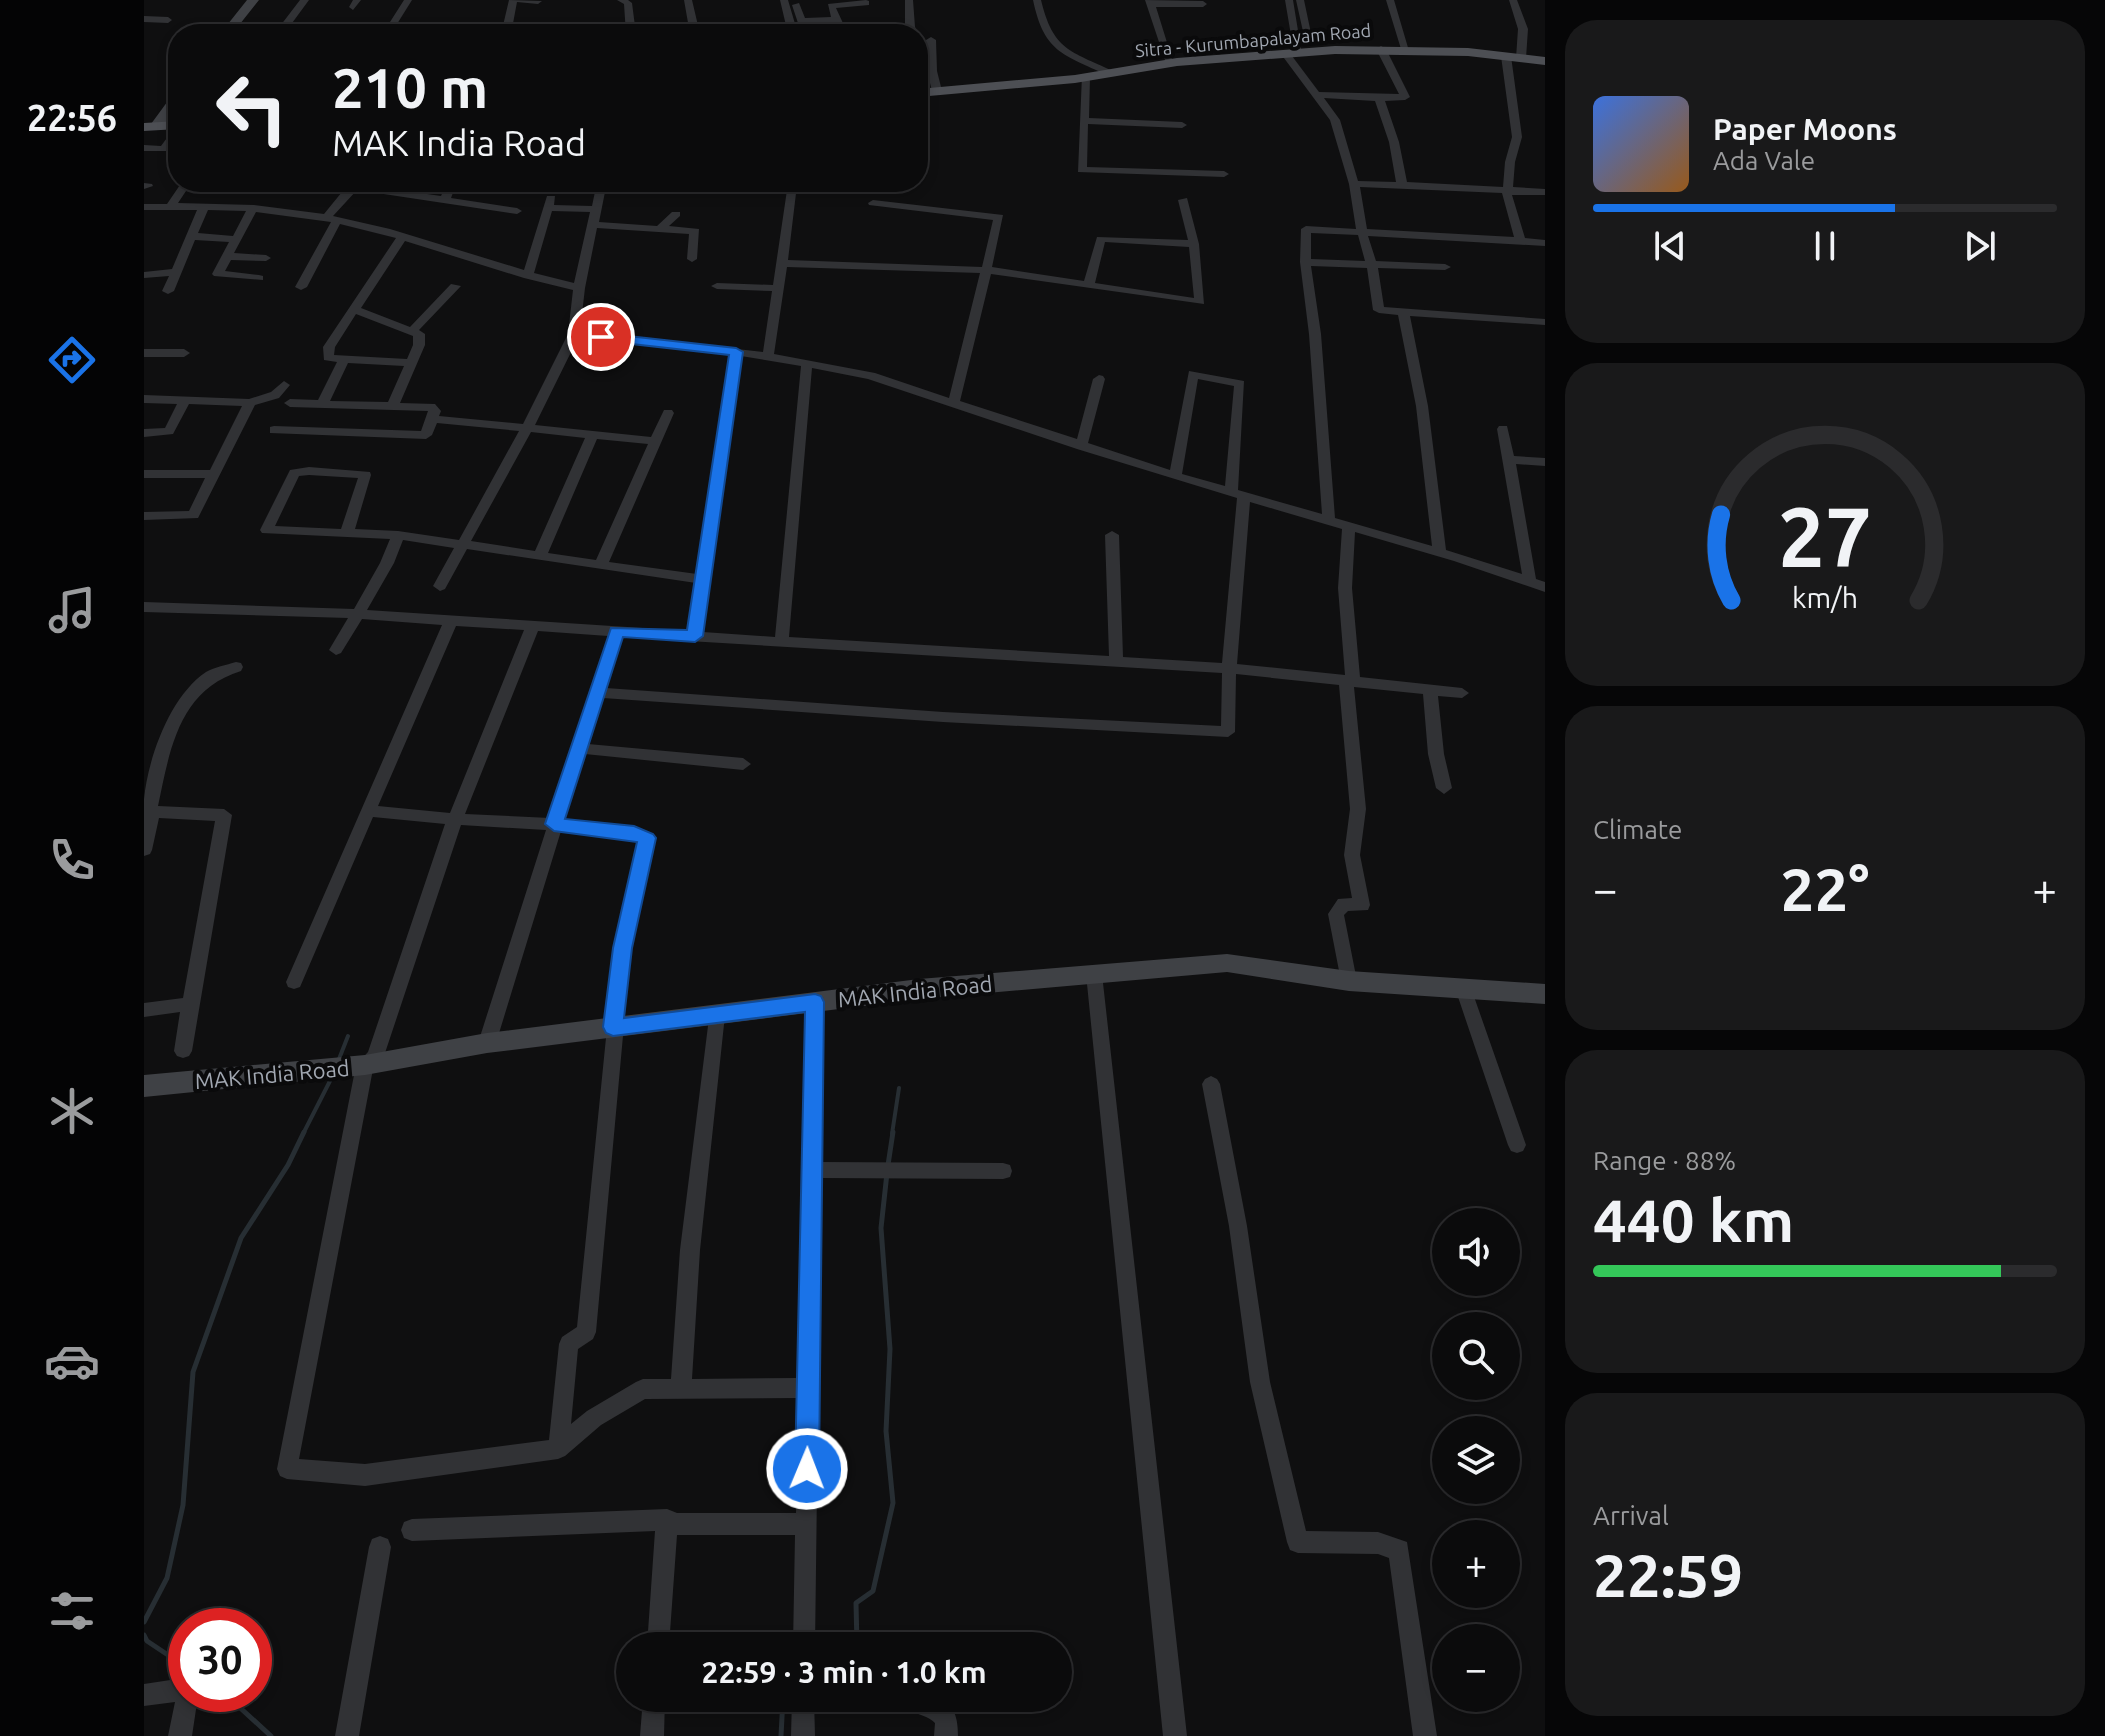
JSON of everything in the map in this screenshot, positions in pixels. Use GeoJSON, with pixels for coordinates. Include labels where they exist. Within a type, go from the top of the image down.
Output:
{"type":"FeatureCollection","features":[{"type":"Feature","properties":{"kind":"main road","name":"Sitra - Kurumbapalayam Road"},"geometry":{"type":"LineString","coordinates":[[928,88],[1085,77],[1171,63],[1381,49],[1545,61]]}},
{"type":"Feature","properties":{"kind":"street"},"geometry":{"type":"LineString","coordinates":[[234,24],[253,0]]}},
{"type":"Feature","properties":{"kind":"street"},"geometry":{"type":"LineString","coordinates":[[287,24],[305,0]]}},
{"type":"Feature","properties":{"kind":"street"},"geometry":{"type":"LineString","coordinates":[[394,22],[408,0]]}},
{"type":"Feature","properties":{"kind":"street"},"geometry":{"type":"LineString","coordinates":[[508,24],[513,0]]}},
{"type":"Feature","properties":{"kind":"street"},"geometry":{"type":"LineString","coordinates":[[520,0],[538,1]]}},
{"type":"Feature","properties":{"kind":"street"},"geometry":{"type":"LineString","coordinates":[[621,0],[628,3],[630,24]]}},
{"type":"Feature","properties":{"kind":"street"},"geometry":{"type":"LineString","coordinates":[[688,0],[693,24]]}},
{"type":"Feature","properties":{"kind":"street"},"geometry":{"type":"LineString","coordinates":[[784,0],[790,24]]}},
{"type":"Feature","properties":{"kind":"street"},"geometry":{"type":"LineString","coordinates":[[909,0],[910,24]]}},
{"type":"Feature","properties":{"kind":"street"},"geometry":{"type":"LineString","coordinates":[[1037,0],[1042,27],[1052,44],[1110,73]]}},
{"type":"Feature","properties":{"kind":"street"},"geometry":{"type":"LineString","coordinates":[[1289,0],[1292,54],[1335,120],[1354,184],[1379,310],[1545,322]]}},
{"type":"Feature","properties":{"kind":"street"},"geometry":{"type":"LineString","coordinates":[[1300,0],[1309,36]]}},
{"type":"Feature","properties":{"kind":"street"},"geometry":{"type":"LineString","coordinates":[[1390,0],[1406,49]]}},
{"type":"Feature","properties":{"kind":"street"},"geometry":{"type":"LineString","coordinates":[[1513,0],[1523,29],[1514,57],[1517,137],[1507,190],[1520,241]]}},
{"type":"Feature","properties":{"kind":"street"},"geometry":{"type":"LineString","coordinates":[[1171,63],[1150,2],[1203,4]]}},
{"type":"Feature","properties":{"kind":"street"},"geometry":{"type":"LineString","coordinates":[[839,24],[831,6],[866,3]]}},
{"type":"Feature","properties":{"kind":"street"},"geometry":{"type":"LineString","coordinates":[[796,5],[801,21],[837,20]]}},
{"type":"Feature","properties":{"kind":"street"},"geometry":{"type":"LineString","coordinates":[[144,19],[168,20]]}},
{"type":"Feature","properties":{"kind":"street"},"geometry":{"type":"LineString","coordinates":[[928,80],[932,71],[931,40]]}},
{"type":"Feature","properties":{"kind":"street"},"geometry":{"type":"LineString","coordinates":[[1317,95],[1405,97],[1381,49]]}},
{"type":"Feature","properties":{"kind":"street"},"geometry":{"type":"LineString","coordinates":[[1085,77],[1082,170],[1224,174]]}},
{"type":"Feature","properties":{"kind":"street"},"geometry":{"type":"LineString","coordinates":[[1379,98],[1394,142],[1402,185]]}},
{"type":"Feature","properties":{"kind":"street"},"geometry":{"type":"LineString","coordinates":[[151,124],[168,107]]}},
{"type":"Feature","properties":{"kind":"street"},"geometry":{"type":"LineString","coordinates":[[1084,121],[1182,125]]}},
{"type":"Feature","properties":{"kind":"street"},"geometry":{"type":"LineString","coordinates":[[144,148],[164,149],[168,142]]}},
{"type":"Feature","properties":{"kind":"street"},"geometry":{"type":"LineString","coordinates":[[1354,184],[1545,192]]}},
{"type":"Feature","properties":{"kind":"street"},"geometry":{"type":"LineString","coordinates":[[170,207],[180,192]]}},
{"type":"Feature","properties":{"kind":"street"},"geometry":{"type":"LineString","coordinates":[[301,287],[332,219],[350,192]]}},
{"type":"Feature","properties":{"kind":"street"},"geometry":{"type":"LineString","coordinates":[[384,192],[517,211]]}},
{"type":"Feature","properties":{"kind":"street"},"geometry":{"type":"LineString","coordinates":[[445,200],[448,192]]}},
{"type":"Feature","properties":{"kind":"street"},"geometry":{"type":"LineString","coordinates":[[440,586],[574,334],[579,288],[600,192]]}},
{"type":"Feature","properties":{"kind":"street"},"geometry":{"type":"LineString","coordinates":[[768,356],[792,192]]}},
{"type":"Feature","properties":{"kind":"street"},"geometry":{"type":"LineString","coordinates":[[780,263],[987,270],[1200,302],[1194,244],[1183,200]]}},
{"type":"Feature","properties":{"kind":"street"},"geometry":{"type":"LineString","coordinates":[[528,276],[549,203],[596,209]]}},
{"type":"Feature","properties":{"kind":"street"},"geometry":{"type":"LineString","coordinates":[[873,203],[999,217],[954,403]]}},
{"type":"Feature","properties":{"kind":"street"},"geometry":{"type":"LineString","coordinates":[[168,291],[204,206]]}},
{"type":"Feature","properties":{"kind":"street"},"geometry":{"type":"LineString","coordinates":[[144,207],[252,209],[332,219],[579,288]]}},
{"type":"Feature","properties":{"kind":"street"},"geometry":{"type":"LineString","coordinates":[[252,209],[219,275],[259,278]]}},
{"type":"Feature","properties":{"kind":"street"},"geometry":{"type":"LineString","coordinates":[[660,229],[676,214]]}},
{"type":"Feature","properties":{"kind":"street"},"geometry":{"type":"LineString","coordinates":[[593,225],[695,231],[692,259]]}},
{"type":"Feature","properties":{"kind":"street"},"geometry":{"type":"LineString","coordinates":[[1329,521],[1315,334],[1305,262],[1306,229],[1545,243]]}},
{"type":"Feature","properties":{"kind":"street"},"geometry":{"type":"LineString","coordinates":[[191,236],[236,239]]}},
{"type":"Feature","properties":{"kind":"street"},"geometry":{"type":"LineString","coordinates":[[402,237],[329,347],[328,358],[411,363]]}},
{"type":"Feature","properties":{"kind":"street"},"geometry":{"type":"LineString","coordinates":[[1089,285],[1101,239],[1194,244]]}},
{"type":"Feature","properties":{"kind":"street"},"geometry":{"type":"LineString","coordinates":[[226,256],[266,258]]}},
{"type":"Feature","properties":{"kind":"street"},"geometry":{"type":"LineString","coordinates":[[302,256],[317,256]]}},
{"type":"Feature","properties":{"kind":"street"},"geometry":{"type":"LineString","coordinates":[[1305,262],[1445,267]]}},
{"type":"Feature","properties":{"kind":"street"},"geometry":{"type":"LineString","coordinates":[[144,275],[176,272]]}},
{"type":"Feature","properties":{"kind":"street"},"geometry":{"type":"LineString","coordinates":[[413,330],[455,286]]}},
{"type":"Feature","properties":{"kind":"street"},"geometry":{"type":"LineString","coordinates":[[717,286],[777,288]]}},
{"type":"Feature","properties":{"kind":"street"},"geometry":{"type":"LineString","coordinates":[[354,309],[419,334],[411,363],[392,406]]}},
{"type":"Feature","properties":{"kind":"street"},"geometry":{"type":"LineString","coordinates":[[1403,311],[1422,406],[1440,553]]}},
{"type":"Feature","properties":{"kind":"street"},"geometry":{"type":"LineString","coordinates":[[574,334],[768,356],[871,376],[1175,476],[1545,587]]}},
{"type":"Feature","properties":{"kind":"street"},"geometry":{"type":"LineString","coordinates":[[695,636],[736,352]]}},
{"type":"Feature","properties":{"kind":"street"},"geometry":{"type":"LineString","coordinates":[[144,353],[184,353]]}},
{"type":"Feature","properties":{"kind":"street"},"geometry":{"type":"LineString","coordinates":[[322,404],[344,359]]}},
{"type":"Feature","properties":{"kind":"street"},"geometry":{"type":"LineString","coordinates":[[782,640],[807,362]]}},
{"type":"Feature","properties":{"kind":"street"},"geometry":{"type":"LineString","coordinates":[[596,692],[1228,732],[1240,384],[1193,374],[1175,476]]}},
{"type":"Feature","properties":{"kind":"street"},"geometry":{"type":"LineString","coordinates":[[1081,446],[1099,379]]}},
{"type":"Feature","properties":{"kind":"street"},"geometry":{"type":"LineString","coordinates":[[144,399],[250,403],[275,395],[284,385]]}},
{"type":"Feature","properties":{"kind":"street"},"geometry":{"type":"LineString","coordinates":[[144,433],[169,431],[185,400]]}},
{"type":"Feature","properties":{"kind":"street"},"geometry":{"type":"LineString","coordinates":[[144,516],[193,515],[250,403]]}},
{"type":"Feature","properties":{"kind":"street"},"geometry":{"type":"LineString","coordinates":[[274,430],[426,435],[435,419],[435,411],[431,407],[290,403]]}},
{"type":"Feature","properties":{"kind":"street"},"geometry":{"type":"LineString","coordinates":[[601,564],[668,413]]}},
{"type":"Feature","properties":{"kind":"street"},"geometry":{"type":"LineString","coordinates":[[435,419],[657,441]]}},
{"type":"Feature","properties":{"kind":"street"},"geometry":{"type":"LineString","coordinates":[[1503,429],[1530,582]]}},
{"type":"Feature","properties":{"kind":"street"},"geometry":{"type":"LineString","coordinates":[[540,555],[593,433]]}},
{"type":"Feature","properties":{"kind":"street"},"geometry":{"type":"LineString","coordinates":[[1509,460],[1545,462]]}},
{"type":"Feature","properties":{"kind":"street"},"geometry":{"type":"LineString","coordinates":[[347,532],[365,475],[309,471],[294,473],[267,530],[398,535],[704,580]]}},
{"type":"Feature","properties":{"kind":"street"},"geometry":{"type":"LineString","coordinates":[[144,474],[213,474]]}},
{"type":"Feature","properties":{"kind":"street"},"geometry":{"type":"LineString","coordinates":[[1349,527],[1345,588],[1358,809],[1352,855],[1362,905],[1344,904],[1336,914],[1349,981]]}},
{"type":"Feature","properties":{"kind":"street"},"geometry":{"type":"LineString","coordinates":[[336,650],[387,563],[398,535]]}},
{"type":"Feature","properties":{"kind":"street"},"geometry":{"type":"LineString","coordinates":[[1112,535],[1116,662]]}},
{"type":"Feature","properties":{"kind":"street"},"geometry":{"type":"LineString","coordinates":[[144,607],[358,614],[1229,668],[1462,693]]}},
{"type":"Feature","properties":{"kind":"street"},"geometry":{"type":"LineString","coordinates":[[294,982],[451,620]]}},
{"type":"Feature","properties":{"kind":"street"},"geometry":{"type":"LineString","coordinates":[[533,626],[455,819],[375,1056],[345,1067],[287,1469],[365,1475],[558,1449],[594,1418],[643,1389],[808,1388]]}},
{"type":"Feature","properties":{"kind":"street"},"geometry":{"type":"LineString","coordinates":[[487,1043],[616,632]]}},
{"type":"Feature","properties":{"kind":"street"},"geometry":{"type":"LineString","coordinates":[[144,850],[148,812],[159,765],[193,689],[212,673],[236,667]]}},
{"type":"Feature","properties":{"kind":"street"},"geometry":{"type":"LineString","coordinates":[[1430,689],[1436,754],[1444,788]]}},
{"type":"Feature","properties":{"kind":"street"},"geometry":{"type":"LineString","coordinates":[[578,748],[743,764]]}},
{"type":"Feature","properties":{"kind":"street"},"geometry":{"type":"LineString","coordinates":[[368,811],[554,824],[634,833],[647,838],[623,948],[613,1027],[586,1332],[569,1344],[558,1449]]}},
{"type":"Feature","properties":{"kind":"street"},"geometry":{"type":"LineString","coordinates":[[148,812],[224,815],[183,1051]]}},
{"type":"Feature","properties":{"kind":"street","name":"MAK India Road"},"geometry":{"type":"LineString","coordinates":[[144,1086],[345,1067],[487,1043],[919,989],[1227,963],[1349,981],[1545,994]]}},
{"type":"Feature","properties":{"kind":"street"},"geometry":{"type":"LineString","coordinates":[[1094,974],[1175,1736]]}},
{"type":"Feature","properties":{"kind":"street"},"geometry":{"type":"LineString","coordinates":[[1463,988],[1517,1145]]}},
{"type":"Feature","properties":{"kind":"street"},"geometry":{"type":"LineString","coordinates":[[804,1632],[815,1002]]}},
{"type":"Feature","properties":{"kind":"street"},"geometry":{"type":"LineString","coordinates":[[144,1010],[190,1004]]}},
{"type":"Feature","properties":{"kind":"street"},"geometry":{"type":"LineString","coordinates":[[681,1388],[690,1250],[716,1015]]}},
{"type":"Feature","properties":{"kind":"street"},"geometry":{"type":"LineString","coordinates":[[1211,1084],[1238,1226],[1260,1382],[1298,1542],[1378,1543],[1399,1550],[1425,1736]]}},
{"type":"Feature","properties":{"kind":"street"},"geometry":{"type":"LineString","coordinates":[[812,1170],[1003,1171]]}},
{"type":"Feature","properties":{"kind":"street"},"geometry":{"type":"LineString","coordinates":[[412,1530],[667,1520],[677,1524],[806,1524]]}},
{"type":"Feature","properties":{"kind":"street"},"geometry":{"type":"LineString","coordinates":[[659,1632],[667,1520]]}},
{"type":"Feature","properties":{"kind":"street"},"geometry":{"type":"LineString","coordinates":[[347,1736],[380,1547]]}},
{"type":"Feature","properties":{"kind":"street"},"geometry":{"type":"LineString","coordinates":[[144,1695],[177,1690],[187,1696],[180,1736]]}},
{"type":"Feature","properties":{"kind":"street"},"geometry":{"type":"LineString","coordinates":[[652,1736],[653,1712]]}},
{"type":"Feature","properties":{"kind":"street"},"geometry":{"type":"LineString","coordinates":[[803,1712],[803,1736]]}},
{"type":"Feature","properties":{"kind":"street"},"geometry":{"type":"LineString","coordinates":[[942,1712],[946,1717],[946,1736]]}},
{"type":"Feature","properties":{"kind":"waterway"},"geometry":{"type":"LineString","coordinates":[[339,1059],[348,1036]]}},
{"type":"Feature","properties":{"kind":"waterway"},"geometry":{"type":"LineString","coordinates":[[304,1133],[333,1075]]}},
{"type":"Feature","properties":{"kind":"waterway"},"geometry":{"type":"LineString","coordinates":[[892,1134],[899,1088]]}},
{"type":"Feature","properties":{"kind":"waterway"},"geometry":{"type":"LineString","coordinates":[[888,1165],[893,1132]]}},
{"type":"Feature","properties":{"kind":"waterway"},"geometry":{"type":"LineString","coordinates":[[144,1622],[167,1578],[183,1505],[193,1372],[241,1238],[288,1165],[304,1133]]}},
{"type":"Feature","properties":{"kind":"waterway"},"geometry":{"type":"LineString","coordinates":[[857,1632],[856,1603],[873,1591],[893,1503],[886,1431],[890,1349],[881,1228],[887,1173]]}},
{"type":"Feature","properties":{"kind":"waterway"},"geometry":{"type":"LineString","coordinates":[[144,1635],[147,1641],[168,1655]]}},
{"type":"Feature","properties":{"kind":"waterway"},"geometry":{"type":"LineString","coordinates":[[245,1712],[271,1736]]}},
{"type":"Feature","properties":{"kind":"waterway"},"geometry":{"type":"LineString","coordinates":[[781,1736],[782,1712]]}},
{"type":"Feature","properties":{"kind":"route"},"geometry":{"type":"LineString","coordinates":[[601,337],[736,352],[695,636],[616,632],[554,824],[634,833],[647,838],[623,948],[613,1027],[815,1002],[807,1469]]}}]}
